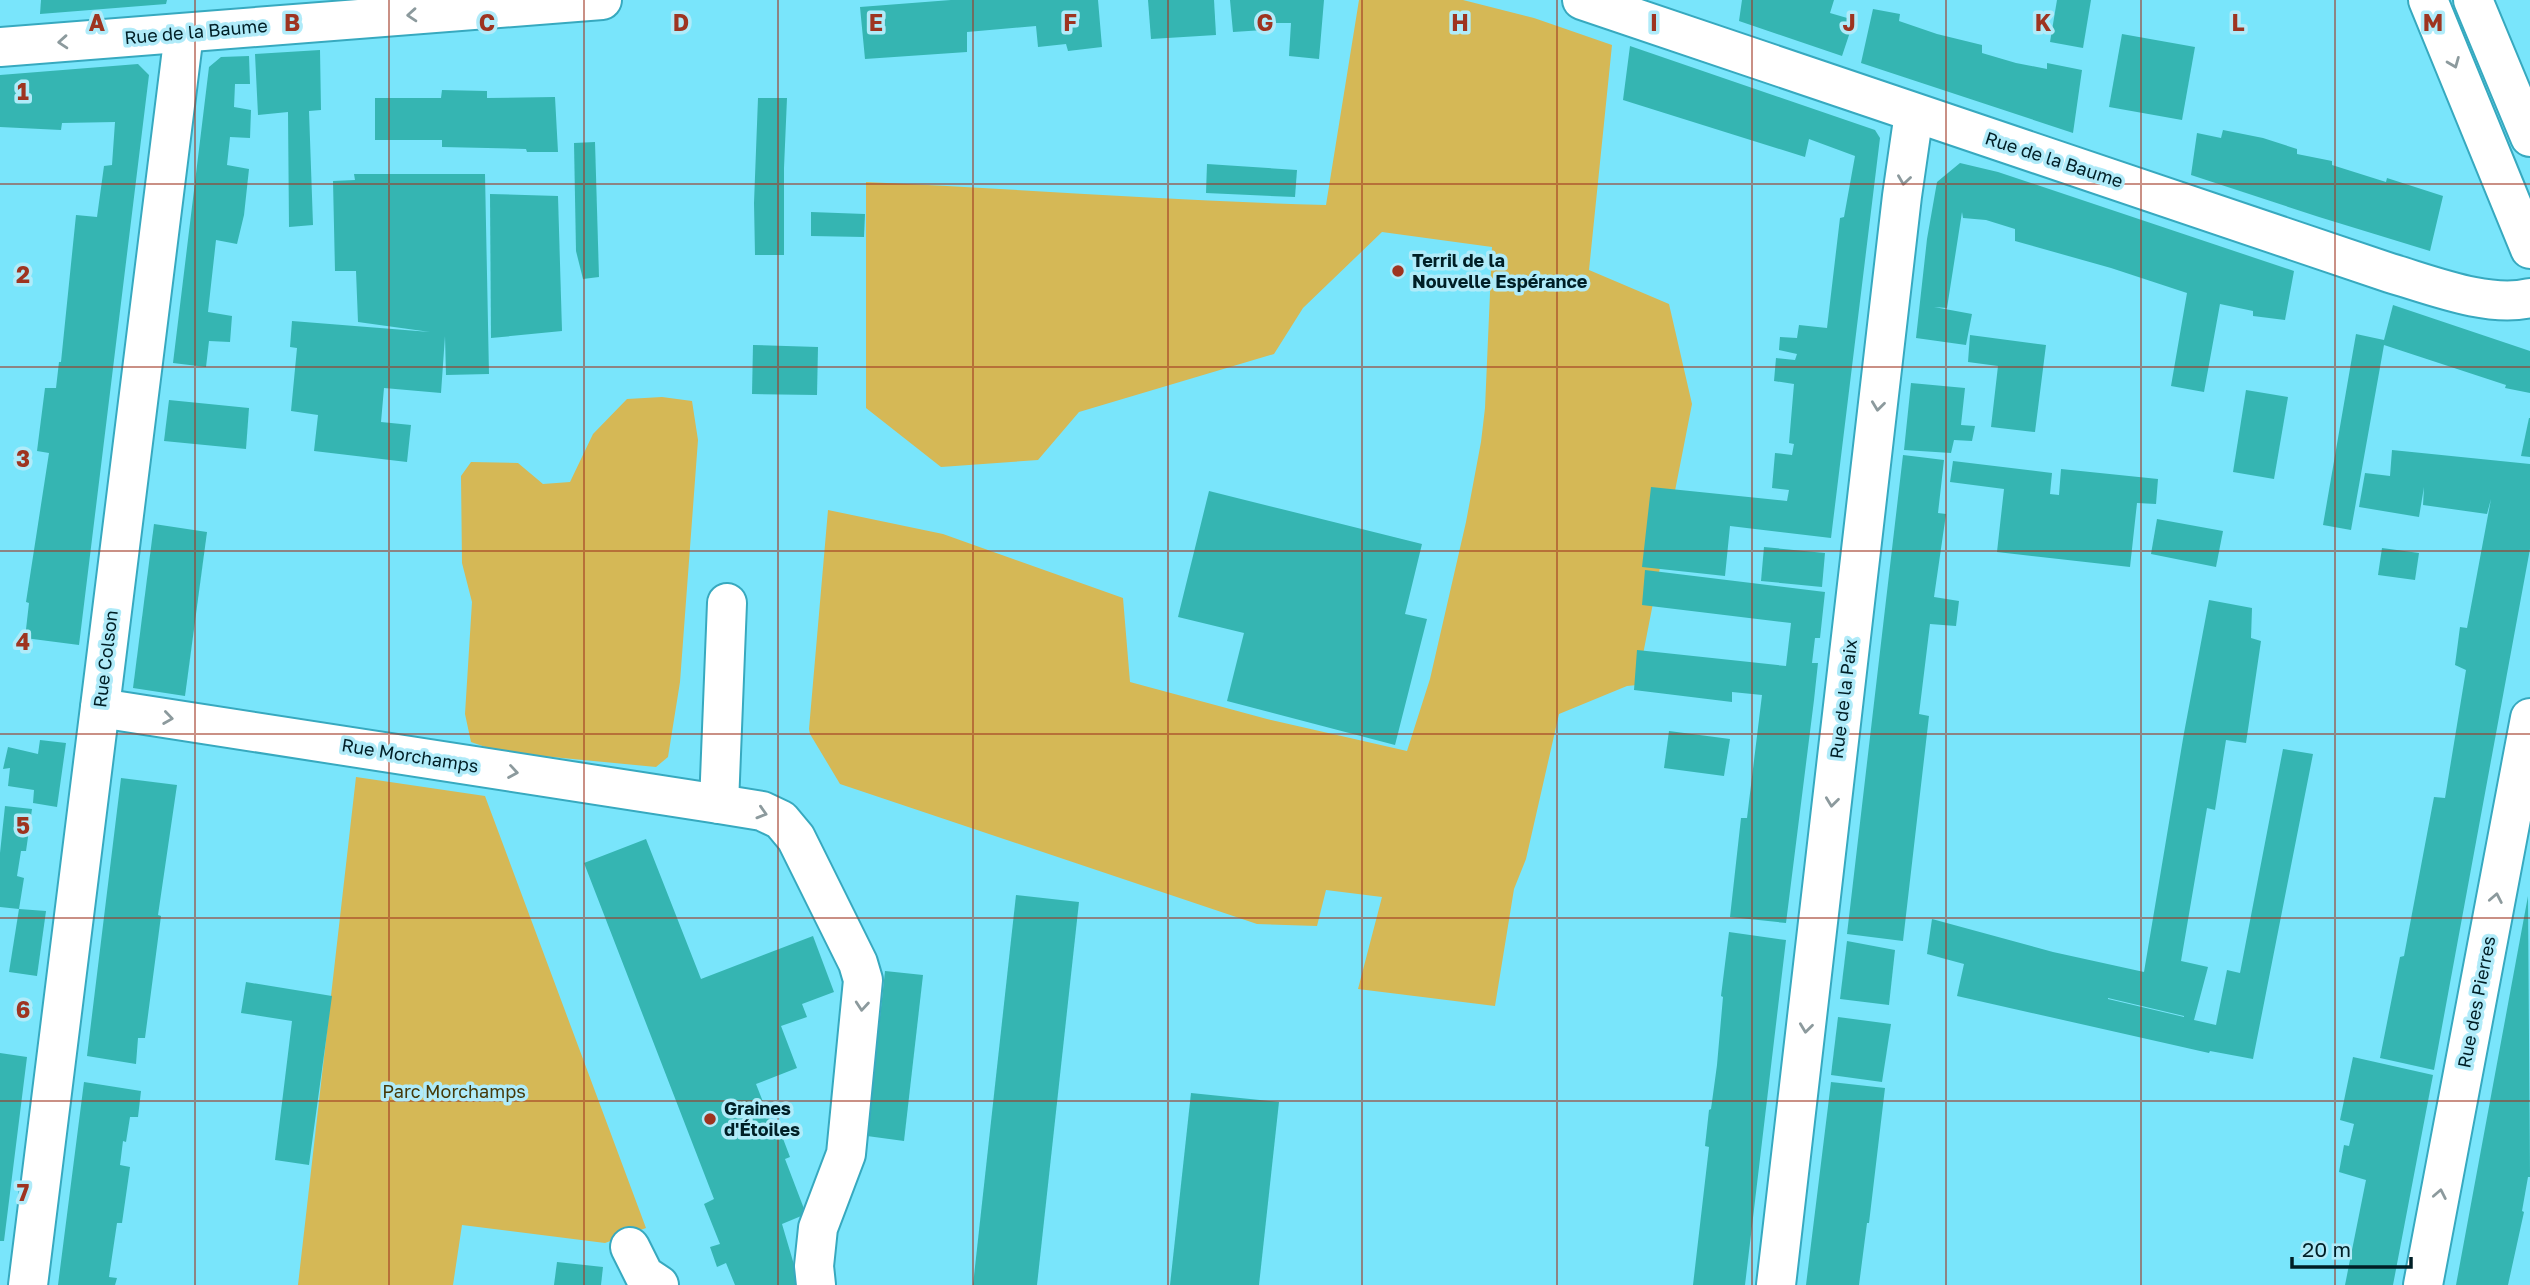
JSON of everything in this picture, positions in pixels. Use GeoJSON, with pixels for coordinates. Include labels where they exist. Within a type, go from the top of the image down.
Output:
{"type":"FeatureCollection","features":[{"type":"Feature","properties":{"kind":"street","name":"Rue de la Baume"},"geometry":{"type":"LineString","coordinates":[[0,47],[602,0]]}},
{"type":"Feature","properties":{"kind":"street","name":"Rue de la Baume"},"geometry":{"type":"LineString","coordinates":[[1582,0],[2390,273],[2494,299],[2530,298]]}},
{"type":"Feature","properties":{"kind":"street"},"geometry":{"type":"LineString","coordinates":[[2428,0],[2530,250]]}},
{"type":"Feature","properties":{"kind":"street"},"geometry":{"type":"LineString","coordinates":[[2473,0],[2530,137]]}},
{"type":"Feature","properties":{"kind":"street","name":"Rue Colson"},"geometry":{"type":"LineString","coordinates":[[28,1285],[184,33]]}},
{"type":"Feature","properties":{"kind":"street","name":"Rue de la Paix"},"geometry":{"type":"LineString","coordinates":[[1776,1285],[1902,196],[1914,113]]}},
{"type":"Feature","properties":{"kind":"street"},"geometry":{"type":"LineString","coordinates":[[719,804],[727,603]]}},
{"type":"Feature","properties":{"kind":"street","name":"Rue Morchamps"},"geometry":{"type":"LineString","coordinates":[[100,708],[762,811],[781,820],[796,838],[809,862],[858,963],[863,980],[846,1154],[818,1228],[814,1266],[816,1285]]}},
{"type":"Feature","properties":{"kind":"street","name":"Rue des Pierres"},"geometry":{"type":"LineString","coordinates":[[2423,1285],[2530,719]]}},
{"type":"Feature","properties":{"kind":"street"},"geometry":{"type":"LineString","coordinates":[[630,1247],[644,1275],[659,1285]]}},
{"type":"Feature","properties":{"kind":"green space"},"geometry":{"type":"Polygon","coordinates":[[[1359,0],[1463,0],[1534,18],[1612,45],[1589,270],[1669,304],[1692,404],[1637,685],[1627,686],[1559,714],[1526,859],[1514,889],[1495,1006],[1358,989],[1382,897],[1326,890],[1317,926],[1257,924],[840,784],[809,729],[828,510],[943,534],[1123,598],[1130,682],[1267,719],[1407,751],[1430,679],[1466,522],[1481,442],[1492,247],[1382,232],[1303,308],[1274,354],[1079,412],[1038,460],[941,467],[866,408],[866,182],[1326,205],[1359,0]]]}},
{"type":"Feature","properties":{"kind":"green space"},"geometry":{"type":"Polygon","coordinates":[[[662,397],[692,401],[698,440],[680,682],[668,757],[656,767],[500,752],[471,742],[465,714],[472,602],[462,563],[461,476],[471,462],[518,463],[543,484],[570,482],[593,434],[627,399],[662,397]]]}},
{"type":"Feature","properties":{"kind":"green space","name":"Parc Morchamps"},"geometry":{"type":"Polygon","coordinates":[[[356,777],[485,796],[646,1228],[605,1243],[462,1225],[453,1285],[298,1285],[356,777]]]}},
{"type":"Feature","properties":{"kind":"building"},"geometry":{"type":"Polygon","coordinates":[[[41,0],[167,0],[166,4],[40,14],[41,0]]]}},
{"type":"Feature","properties":{"kind":"building"},"geometry":{"type":"Polygon","coordinates":[[[951,0],[1098,0],[1102,47],[1068,51],[1066,44],[1038,47],[1036,26],[967,32],[967,52],[865,59],[860,7],[951,0]]]}},
{"type":"Feature","properties":{"kind":"building"},"geometry":{"type":"Polygon","coordinates":[[[1148,0],[1214,0],[1216,35],[1151,39],[1148,0]]]}},
{"type":"Feature","properties":{"kind":"building"},"geometry":{"type":"Polygon","coordinates":[[[1230,0],[1324,0],[1319,59],[1289,56],[1291,23],[1265,23],[1264,30],[1233,32],[1230,0]]]}},
{"type":"Feature","properties":{"kind":"building"},"geometry":{"type":"Polygon","coordinates":[[[1742,0],[1834,0],[1830,13],[1854,20],[1842,56],[1739,21],[1742,0]]]}},
{"type":"Feature","properties":{"kind":"building"},"geometry":{"type":"Polygon","coordinates":[[[2057,0],[2091,0],[2083,48],[2050,42],[2057,0]]]}},
{"type":"Feature","properties":{"kind":"building"},"geometry":{"type":"Polygon","coordinates":[[[1873,9],[1900,14],[1899,21],[1982,45],[1982,53],[2016,63],[2047,69],[2047,63],[2082,70],[2073,133],[1861,63],[1873,9]]]}},
{"type":"Feature","properties":{"kind":"building"},"geometry":{"type":"Polygon","coordinates":[[[2122,34],[2195,47],[2182,120],[2109,107],[2122,34]]]}},
{"type":"Feature","properties":{"kind":"building"},"geometry":{"type":"Polygon","coordinates":[[[1630,46],[1875,130],[1880,138],[1831,538],[1730,526],[1725,576],[1642,567],[1651,487],[1787,501],[1789,490],[1772,488],[1775,453],[1792,455],[1794,444],[1789,443],[1794,384],[1774,381],[1776,358],[1795,360],[1797,354],[1779,350],[1780,337],[1797,338],[1799,325],[1827,328],[1840,218],[1844,217],[1855,156],[1809,139],[1805,157],[1623,100],[1630,46]]]}},
{"type":"Feature","properties":{"kind":"building"},"geometry":{"type":"Polygon","coordinates":[[[320,50],[321,110],[309,111],[313,225],[289,227],[288,112],[258,115],[255,54],[320,50]]]}},
{"type":"Feature","properties":{"kind":"building"},"geometry":{"type":"Polygon","coordinates":[[[249,56],[250,84],[235,84],[234,107],[251,110],[250,138],[230,137],[227,165],[249,169],[244,215],[237,244],[216,240],[208,312],[232,316],[230,342],[209,341],[206,367],[173,363],[209,67],[221,57],[249,56]]]}},
{"type":"Feature","properties":{"kind":"building"},"geometry":{"type":"Polygon","coordinates":[[[138,64],[149,75],[79,645],[25,638],[29,603],[26,602],[49,453],[37,451],[45,388],[56,388],[61,362],[76,215],[97,217],[104,166],[112,165],[115,122],[62,123],[61,130],[0,127],[0,75],[138,64]]]}},
{"type":"Feature","properties":{"kind":"building"},"geometry":{"type":"Polygon","coordinates":[[[442,90],[487,91],[487,98],[555,97],[558,152],[442,147],[442,140],[375,140],[375,98],[441,98],[442,90]]]}},
{"type":"Feature","properties":{"kind":"building"},"geometry":{"type":"Polygon","coordinates":[[[758,98],[787,98],[784,255],[755,255],[758,98]]]}},
{"type":"Feature","properties":{"kind":"building"},"geometry":{"type":"Polygon","coordinates":[[[2223,130],[2263,138],[2297,149],[2297,154],[2332,161],[2332,165],[2386,182],[2387,178],[2443,196],[2430,251],[2191,175],[2197,133],[2221,138],[2223,130]]]}},
{"type":"Feature","properties":{"kind":"building"},"geometry":{"type":"Polygon","coordinates":[[[595,142],[599,277],[583,279],[576,251],[574,143],[595,142]]]}},
{"type":"Feature","properties":{"kind":"building"},"geometry":{"type":"Polygon","coordinates":[[[1960,163],[1998,172],[2294,271],[2285,320],[2253,316],[2253,311],[2220,304],[2204,392],[2171,386],[2187,293],[2015,241],[2015,229],[1986,220],[1963,218],[1962,212],[1947,308],[1934,307],[1972,314],[1966,345],[1916,338],[1927,239],[1937,182],[1960,163]]]}},
{"type":"Feature","properties":{"kind":"building"},"geometry":{"type":"Polygon","coordinates":[[[1207,164],[1297,170],[1295,197],[1206,193],[1207,164]]]}},
{"type":"Feature","properties":{"kind":"building"},"geometry":{"type":"Polygon","coordinates":[[[354,174],[485,174],[489,374],[446,375],[445,336],[441,393],[384,388],[381,422],[411,425],[407,462],[314,451],[318,415],[291,411],[297,348],[290,347],[292,321],[430,332],[358,322],[356,271],[335,271],[333,181],[355,180],[354,174]]]}},
{"type":"Feature","properties":{"kind":"building"},"geometry":{"type":"Polygon","coordinates":[[[490,194],[558,196],[562,331],[491,338],[490,194]]]}},
{"type":"Feature","properties":{"kind":"building"},"geometry":{"type":"Polygon","coordinates":[[[811,212],[865,214],[864,237],[811,236],[811,212]]]}},
{"type":"Feature","properties":{"kind":"building"},"geometry":{"type":"Polygon","coordinates":[[[2393,305],[2530,351],[2530,393],[2505,388],[2506,385],[2384,345],[2351,530],[2323,525],[2356,334],[2384,340],[2393,305]]]}},
{"type":"Feature","properties":{"kind":"building"},"geometry":{"type":"Polygon","coordinates":[[[1970,335],[2046,345],[2035,432],[1991,427],[1998,366],[1968,362],[1970,335]]]}},
{"type":"Feature","properties":{"kind":"building"},"geometry":{"type":"Polygon","coordinates":[[[753,345],[818,347],[817,395],[752,394],[753,345]]]}},
{"type":"Feature","properties":{"kind":"building"},"geometry":{"type":"Polygon","coordinates":[[[1911,383],[1965,388],[1961,425],[1975,426],[1972,441],[1954,440],[1951,453],[1904,450],[1911,383]]]}},
{"type":"Feature","properties":{"kind":"building"},"geometry":{"type":"Polygon","coordinates":[[[2246,390],[2288,397],[2274,479],[2233,472],[2246,390]]]}},
{"type":"Feature","properties":{"kind":"building"},"geometry":{"type":"Polygon","coordinates":[[[169,400],[249,408],[246,449],[164,441],[169,400]]]}},
{"type":"Feature","properties":{"kind":"building"},"geometry":{"type":"Polygon","coordinates":[[[2530,418],[2530,457],[2521,456],[2530,418]]]}},
{"type":"Feature","properties":{"kind":"building"},"geometry":{"type":"Polygon","coordinates":[[[2392,450],[2530,464],[2530,549],[2434,1070],[2380,1058],[2400,957],[2404,956],[2434,797],[2445,798],[2466,670],[2455,665],[2460,627],[2467,628],[2491,499],[2487,514],[2423,505],[2424,487],[2419,517],[2359,507],[2365,473],[2390,476],[2392,450]]]}},
{"type":"Feature","properties":{"kind":"building"},"geometry":{"type":"Polygon","coordinates":[[[1903,455],[1944,460],[1938,513],[1946,514],[1934,597],[1959,601],[1956,626],[1930,624],[1919,714],[1929,716],[1903,941],[1847,934],[1903,455]]]}},
{"type":"Feature","properties":{"kind":"building"},"geometry":{"type":"Polygon","coordinates":[[[1953,461],[2052,473],[2050,494],[2059,495],[2061,469],[2158,479],[2156,504],[2137,503],[2130,567],[1997,552],[2004,489],[1950,482],[1953,461]]]}},
{"type":"Feature","properties":{"kind":"building"},"geometry":{"type":"Polygon","coordinates":[[[1209,491],[1422,544],[1405,614],[1427,619],[1395,745],[1227,701],[1244,633],[1178,617],[1209,491]]]}},
{"type":"Feature","properties":{"kind":"building"},"geometry":{"type":"Polygon","coordinates":[[[2157,519],[2223,531],[2216,567],[2151,554],[2157,519]]]}},
{"type":"Feature","properties":{"kind":"building"},"geometry":{"type":"Polygon","coordinates":[[[154,524],[207,532],[185,696],[133,688],[154,524]]]}},
{"type":"Feature","properties":{"kind":"building"},"geometry":{"type":"Polygon","coordinates":[[[1764,547],[1825,553],[1822,587],[1761,581],[1764,547]]]}},
{"type":"Feature","properties":{"kind":"building"},"geometry":{"type":"Polygon","coordinates":[[[2382,548],[2419,553],[2415,580],[2378,575],[2382,548]]]}},
{"type":"Feature","properties":{"kind":"building"},"geometry":{"type":"Polygon","coordinates":[[[1645,570],[1825,592],[1820,638],[1815,638],[1812,663],[1818,663],[1786,923],[1730,917],[1741,818],[1747,818],[1762,695],[1732,692],[1732,702],[1634,690],[1637,650],[1786,666],[1791,623],[1642,605],[1645,570]]]}},
{"type":"Feature","properties":{"kind":"building"},"geometry":{"type":"Polygon","coordinates":[[[2209,600],[2252,608],[2251,638],[2261,641],[2246,743],[2226,740],[2215,810],[2207,808],[2181,961],[2208,967],[2194,1020],[2216,1025],[2227,970],[2240,973],[2283,749],[2313,754],[2253,1059],[2210,1051],[2209,1053],[1957,996],[1964,964],[1927,954],[1932,919],[2053,952],[2144,972],[2209,600]],[[2108,998],[2184,1017],[2184,1016],[2108,998]]]}},
{"type":"Feature","properties":{"kind":"building"},"geometry":{"type":"Polygon","coordinates":[[[1669,731],[1730,739],[1724,776],[1664,768],[1669,731]]]}},
{"type":"Feature","properties":{"kind":"building"},"geometry":{"type":"Polygon","coordinates":[[[40,740],[66,743],[57,807],[33,803],[34,790],[8,786],[10,768],[3,769],[8,747],[38,754],[40,740]]]}},
{"type":"Feature","properties":{"kind":"building"},"geometry":{"type":"Polygon","coordinates":[[[121,778],[177,785],[158,915],[161,916],[145,1038],[138,1038],[136,1064],[87,1056],[121,778]]]}},
{"type":"Feature","properties":{"kind":"building"},"geometry":{"type":"Polygon","coordinates":[[[5,806],[32,809],[26,851],[21,851],[17,876],[24,878],[19,909],[0,907],[0,853],[5,806]]]}},
{"type":"Feature","properties":{"kind":"building"},"geometry":{"type":"Polygon","coordinates":[[[646,839],[701,979],[813,936],[834,992],[802,1004],[807,1017],[781,1026],[797,1068],[756,1084],[777,1138],[782,1136],[790,1157],[785,1159],[806,1214],[782,1224],[800,1285],[735,1285],[726,1263],[717,1267],[710,1247],[720,1244],[704,1204],[714,1199],[584,863],[646,839]]]}},
{"type":"Feature","properties":{"kind":"building"},"geometry":{"type":"Polygon","coordinates":[[[1016,895],[1079,902],[1037,1285],[973,1285],[1016,895]]]}},
{"type":"Feature","properties":{"kind":"building"},"geometry":{"type":"Polygon","coordinates":[[[2528,896],[2530,1177],[2522,1211],[2524,1212],[2508,1285],[2456,1285],[2528,896]]]}},
{"type":"Feature","properties":{"kind":"building"},"geometry":{"type":"Polygon","coordinates":[[[19,909],[46,911],[37,976],[9,972],[19,909]]]}},
{"type":"Feature","properties":{"kind":"building"},"geometry":{"type":"Polygon","coordinates":[[[1729,932],[1786,940],[1745,1285],[1693,1285],[1709,1147],[1705,1146],[1717,1065],[1721,996],[1729,932]]]}},
{"type":"Feature","properties":{"kind":"building"},"geometry":{"type":"Polygon","coordinates":[[[1847,941],[1895,950],[1889,1005],[1840,999],[1847,941]]]}},
{"type":"Feature","properties":{"kind":"building"},"geometry":{"type":"Polygon","coordinates":[[[885,971],[923,975],[904,1141],[867,1136],[885,971]]]}},
{"type":"Feature","properties":{"kind":"building"},"geometry":{"type":"Polygon","coordinates":[[[246,982],[332,996],[309,1165],[275,1160],[292,1021],[241,1013],[246,982]]]}},
{"type":"Feature","properties":{"kind":"building"},"geometry":{"type":"Polygon","coordinates":[[[1838,1017],[1891,1024],[1882,1082],[1831,1075],[1838,1017]]]}},
{"type":"Feature","properties":{"kind":"building"},"geometry":{"type":"Polygon","coordinates":[[[0,1053],[27,1057],[4,1241],[0,1241],[0,1053]]]}},
{"type":"Feature","properties":{"kind":"building"},"geometry":{"type":"Polygon","coordinates":[[[2353,1057],[2433,1075],[2393,1285],[2345,1285],[2366,1180],[2339,1172],[2344,1145],[2349,1146],[2354,1124],[2340,1120],[2353,1057]]]}},
{"type":"Feature","properties":{"kind":"building"},"geometry":{"type":"Polygon","coordinates":[[[84,1082],[141,1091],[138,1117],[130,1117],[126,1142],[123,1141],[120,1165],[130,1167],[122,1223],[117,1223],[109,1277],[117,1278],[115,1285],[58,1285],[84,1082]]]}},
{"type":"Feature","properties":{"kind":"building"},"geometry":{"type":"Polygon","coordinates":[[[1831,1082],[1885,1088],[1859,1285],[1806,1285],[1831,1082]]]}},
{"type":"Feature","properties":{"kind":"building"},"geometry":{"type":"Polygon","coordinates":[[[1191,1093],[1279,1102],[1259,1285],[1170,1285],[1191,1093]]]}},
{"type":"Feature","properties":{"kind":"building"},"geometry":{"type":"Polygon","coordinates":[[[557,1262],[603,1267],[601,1285],[554,1285],[557,1262]]]}},
{"type":"Feature","properties":{"kind":"place","name":"Terril de la Nouvelle Espérance"},"geometry":{"type":"Point","coordinates":[1398,271]}},
{"type":"Feature","properties":{"kind":"place","name":"Graines d'Étoiles"},"geometry":{"type":"Point","coordinates":[710,1119]}}]}
